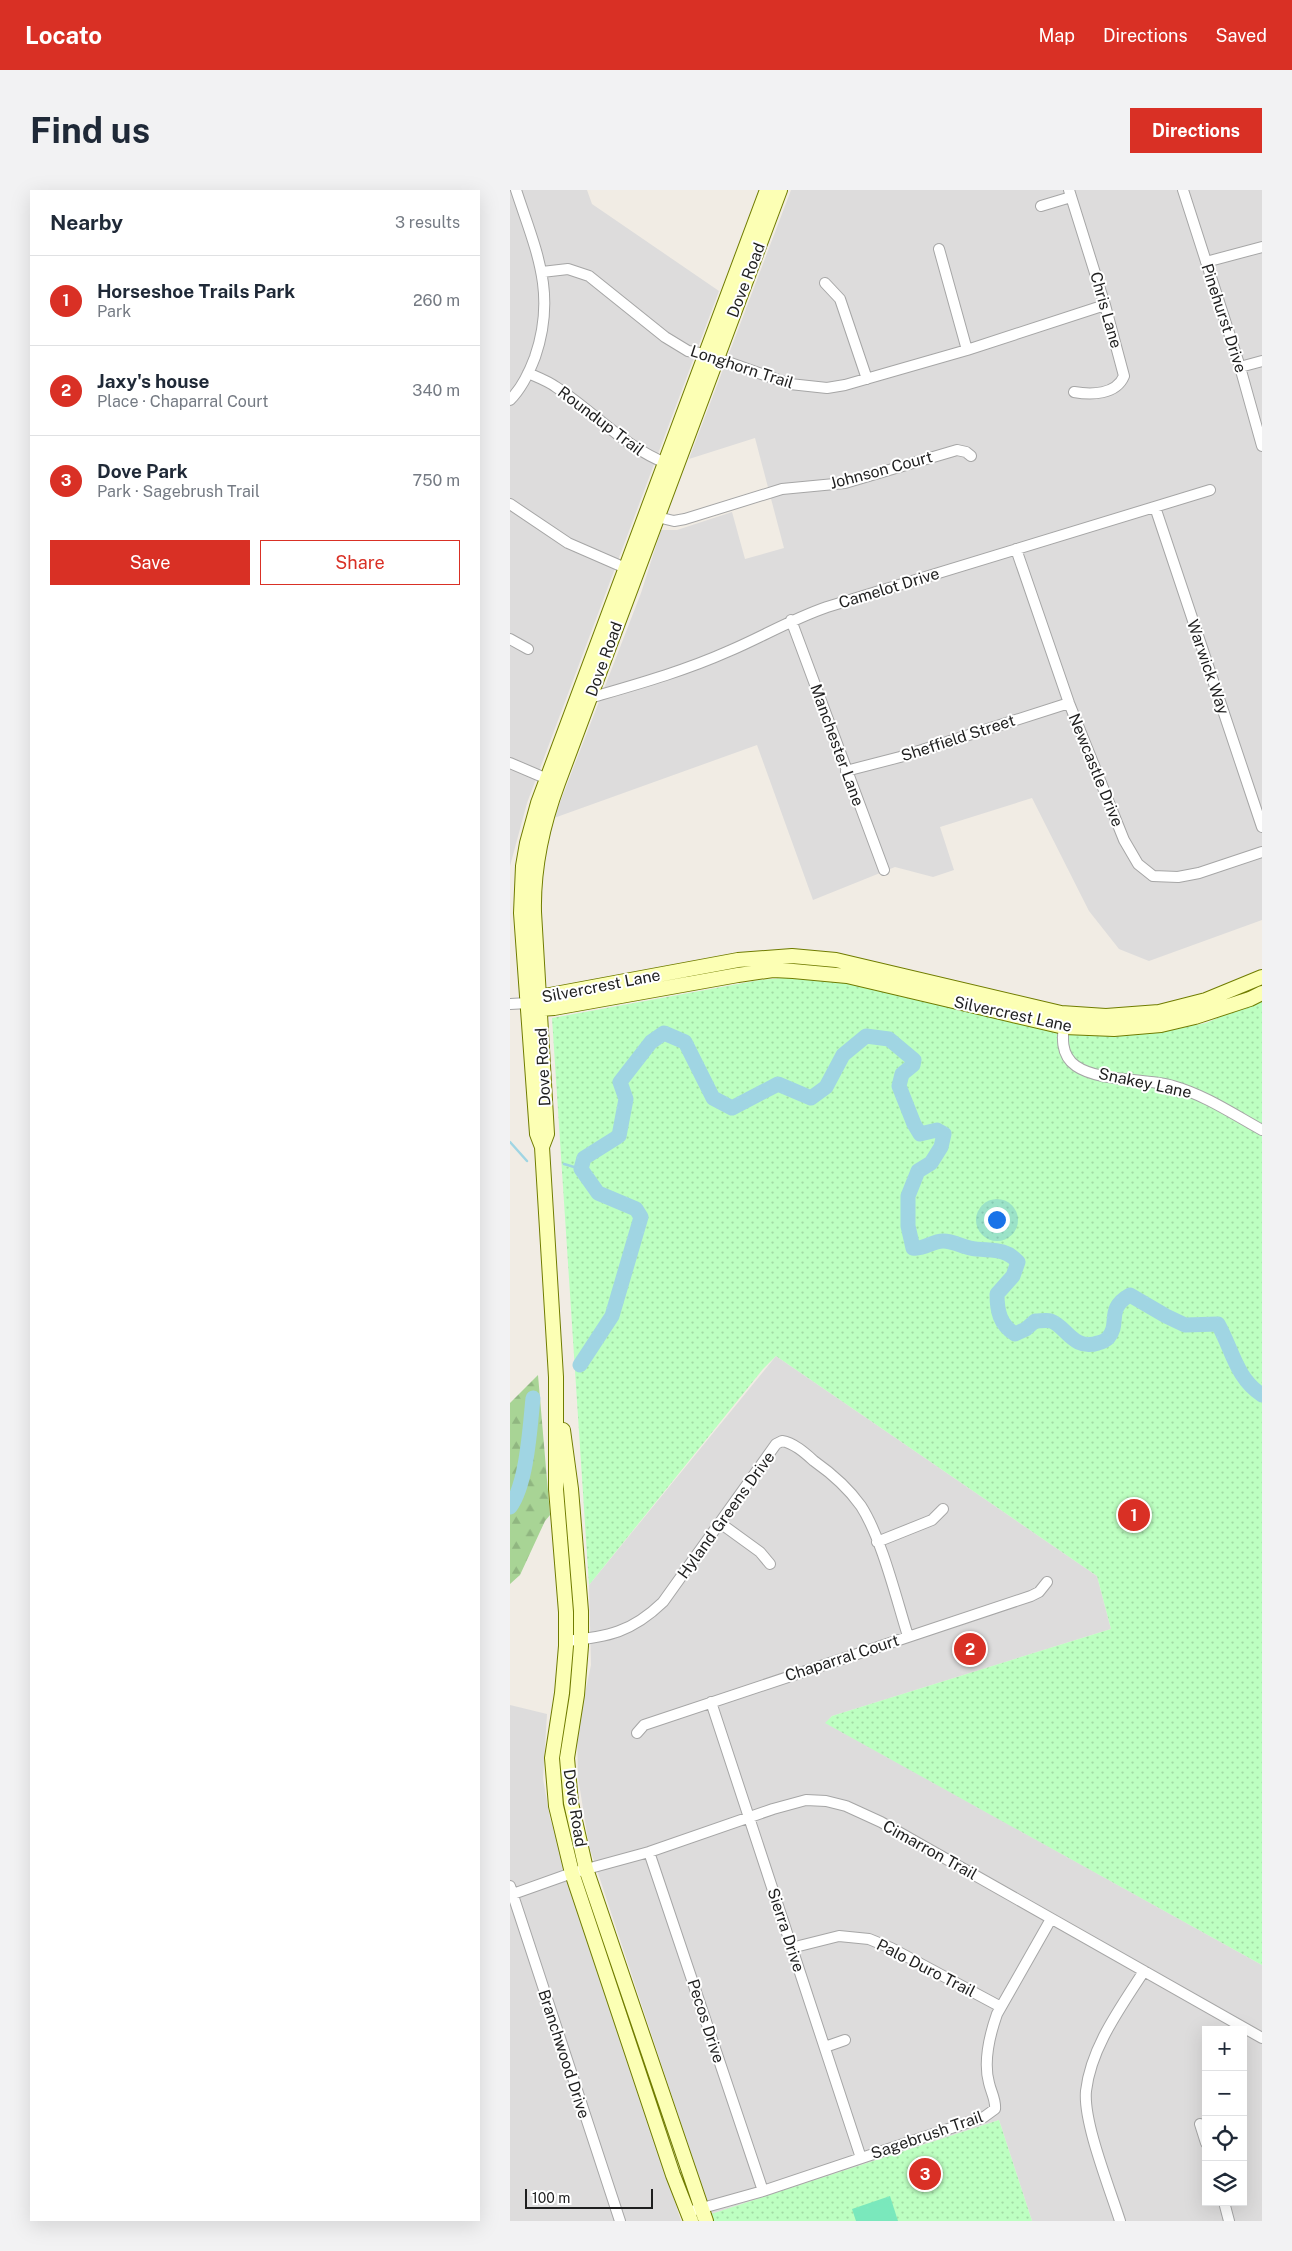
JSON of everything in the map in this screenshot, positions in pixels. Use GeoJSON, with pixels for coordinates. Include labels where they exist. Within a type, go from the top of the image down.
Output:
{"type":"FeatureCollection","features":[{"type":"Feature","properties":{"kind":"main road","name":"Dove Road"},"geometry":{"type":"LineString","coordinates":[[752,247],[767,190]]}},
{"type":"Feature","properties":{"kind":"main road","name":"Dove Road"},"geometry":{"type":"LineString","coordinates":[[552,781],[589,698],[630,570],[752,247],[780,190]]}},
{"type":"Feature","properties":{"kind":"main road","name":"Dove Road"},"geometry":{"type":"LineString","coordinates":[[630,570],[575,702],[552,781],[535,867],[537,1134],[542,1147],[556,1377],[556,1489],[566,1612],[562,1693],[552,1758],[556,1806],[572,1873],[673,2175],[693,2213],[706,2221]]}},
{"type":"Feature","properties":{"kind":"main road","name":"Silvercrest Lane"},"geometry":{"type":"LineString","coordinates":[[536,1003],[738,960],[792,956],[836,960],[1065,1020],[1114,1029],[1161,1025],[1195,1017],[1250,999],[1262,993]]}},
{"type":"Feature","properties":{"kind":"main road","name":"Silvercrest Lane"},"geometry":{"type":"LineString","coordinates":[[1065,1020],[1159,1012],[1206,1000],[1262,977]]}},
{"type":"Feature","properties":{"kind":"main road","name":"Dove Road"},"geometry":{"type":"LineString","coordinates":[[556,1377],[571,1489],[581,1640],[577,1695],[568,1758],[571,1804],[586,1869],[693,2213]]}},
{"type":"Feature","properties":{"kind":"main road"},"geometry":{"type":"LineString","coordinates":[[562,1693],[577,1695]]}},
{"type":"Feature","properties":{"kind":"street"},"geometry":{"type":"LineString","coordinates":[[510,400],[528,373],[542,337],[546,298],[542,272],[516,190]]}},
{"type":"Feature","properties":{"kind":"street","name":"Pinehurst Drive"},"geometry":{"type":"LineString","coordinates":[[1183,190],[1240,368],[1262,446]]}},
{"type":"Feature","properties":{"kind":"street"},"geometry":{"type":"LineString","coordinates":[[1041,206],[1070,194]]}},
{"type":"Feature","properties":{"kind":"street","name":"Chris Lane"},"geometry":{"type":"LineString","coordinates":[[1070,194],[1105,304],[1124,376],[1116,387],[1096,394],[1074,392]]}},
{"type":"Feature","properties":{"kind":"street"},"geometry":{"type":"LineString","coordinates":[[1206,262],[1262,247]]}},
{"type":"Feature","properties":{"kind":"street"},"geometry":{"type":"LineString","coordinates":[[939,249],[968,350]]}},
{"type":"Feature","properties":{"kind":"street","name":"Longhorn Trail"},"geometry":{"type":"LineString","coordinates":[[542,272],[568,269],[589,276],[665,337],[688,351],[710,356],[799,386],[827,388],[867,379],[968,350],[1105,304]]}},
{"type":"Feature","properties":{"kind":"street"},"geometry":{"type":"LineString","coordinates":[[825,283],[840,299],[867,379]]}},
{"type":"Feature","properties":{"kind":"street"},"geometry":{"type":"LineString","coordinates":[[1240,368],[1262,361]]}},
{"type":"Feature","properties":{"kind":"street","name":"Roundup Trail"},"geometry":{"type":"LineString","coordinates":[[528,373],[554,386],[626,443],[648,456],[670,465]]}},
{"type":"Feature","properties":{"kind":"street","name":"Johnson Court"},"geometry":{"type":"LineString","coordinates":[[650,515],[674,521],[782,489],[845,484],[957,450],[966,452],[971,456]]}},
{"type":"Feature","properties":{"kind":"street","name":"Camelot Drive"},"geometry":{"type":"LineString","coordinates":[[575,702],[649,681],[710,658],[791,620],[827,607],[1210,490]]}},
{"type":"Feature","properties":{"kind":"street"},"geometry":{"type":"LineString","coordinates":[[510,504],[568,543],[630,570]]}},
{"type":"Feature","properties":{"kind":"street","name":"Warwick Way"},"geometry":{"type":"LineString","coordinates":[[1155,508],[1262,827]]}},
{"type":"Feature","properties":{"kind":"street","name":"Newcastle Drive"},"geometry":{"type":"LineString","coordinates":[[1016,549],[1069,703],[1124,840],[1138,864],[1153,876],[1178,877],[1199,873],[1262,852]]}},
{"type":"Feature","properties":{"kind":"street","name":"Manchester Lane"},"geometry":{"type":"LineString","coordinates":[[791,620],[884,870]]}},
{"type":"Feature","properties":{"kind":"street"},"geometry":{"type":"LineString","coordinates":[[510,639],[528,649]]}},
{"type":"Feature","properties":{"kind":"street","name":"Sheffield Street"},"geometry":{"type":"LineString","coordinates":[[846,771],[900,757],[1069,703]]}},
{"type":"Feature","properties":{"kind":"street"},"geometry":{"type":"LineString","coordinates":[[510,763],[552,781]]}},
{"type":"Feature","properties":{"kind":"street"},"geometry":{"type":"LineString","coordinates":[[510,1004],[536,1003]]}},
{"type":"Feature","properties":{"kind":"street","name":"Snakey Lane"},"geometry":{"type":"LineString","coordinates":[[1065,1020],[1062,1042],[1069,1059],[1076,1066],[1090,1072],[1124,1079],[1171,1085],[1197,1093],[1262,1130]]}},
{"type":"Feature","properties":{"kind":"street","name":"Hyland Greens Drive"},"geometry":{"type":"LineString","coordinates":[[566,1641],[612,1635],[629,1628],[649,1616],[663,1602],[776,1444],[787,1442],[820,1465],[860,1505],[870,1522],[908,1636]]}},
{"type":"Feature","properties":{"kind":"street"},"geometry":{"type":"LineString","coordinates":[[877,1542],[932,1520],[943,1509]]}},
{"type":"Feature","properties":{"kind":"street"},"geometry":{"type":"LineString","coordinates":[[720,1523],[760,1552],[770,1564]]}},
{"type":"Feature","properties":{"kind":"street","name":"Chaparral Court"},"geometry":{"type":"LineString","coordinates":[[637,1733],[644,1725],[1031,1596],[1039,1592],[1046,1582]]}},
{"type":"Feature","properties":{"kind":"street","name":"Sierra Drive"},"geometry":{"type":"LineString","coordinates":[[711,1702],[861,2158]]}},
{"type":"Feature","properties":{"kind":"street","name":"Cimarron Trail"},"geometry":{"type":"LineString","coordinates":[[511,1892],[649,1852],[748,1818],[815,1799],[846,1806],[881,1822],[1262,2038]]}},
{"type":"Feature","properties":{"kind":"street","name":"Pecos Drive"},"geometry":{"type":"LineString","coordinates":[[649,1852],[763,2191]]}},
{"type":"Feature","properties":{"kind":"street","name":"Branchwood Drive"},"geometry":{"type":"LineString","coordinates":[[511,1892],[620,2221]]}},
{"type":"Feature","properties":{"kind":"street","name":"Sagebrush Trail"},"geometry":{"type":"LineString","coordinates":[[693,2213],[984,2117],[995,2109],[996,2103],[988,2082],[988,2055],[993,2026],[1001,2007],[1051,1918]]}},
{"type":"Feature","properties":{"kind":"street","name":"Palo Duro Trail"},"geometry":{"type":"LineString","coordinates":[[791,1948],[839,1936],[869,1939],[891,1948],[1001,2007]]}},
{"type":"Feature","properties":{"kind":"street"},"geometry":{"type":"LineString","coordinates":[[1120,2221],[1093,2137],[1086,2093],[1090,2071],[1102,2042],[1144,1971]]}},
{"type":"Feature","properties":{"kind":"street"},"geometry":{"type":"LineString","coordinates":[[824,2047],[845,2040]]}},
{"type":"Feature","properties":{"kind":"street"},"geometry":{"type":"LineString","coordinates":[[1200,2124],[1202,2130]]}},
{"type":"Feature","properties":{"kind":"street"},"geometry":{"type":"LineString","coordinates":[[1225,2206],[1230,2221]]}},
{"type":"Feature","properties":{"kind":"shaded area"},"geometry":{"type":"Polygon","coordinates":[[[510,190],[587,190],[592,204],[719,291],[527,803],[510,866],[510,190]]]}},
{"type":"Feature","properties":{"kind":"shaded area"},"geometry":{"type":"Polygon","coordinates":[[[791,190],[1262,190],[1262,920],[1149,961],[1119,949],[1089,911],[1032,798],[940,827],[954,870],[933,877],[895,867],[813,900],[757,745],[554,818],[641,593],[661,530],[677,530],[732,512],[745,559],[784,548],[755,438],[689,459],[791,190]]]}},
{"type":"Feature","properties":{"kind":"shaded area"},"geometry":{"type":"Polygon","coordinates":[[[776,1356],[1097,1576],[1111,1629],[832,1716],[826,1723],[1262,1965],[1262,2221],[1032,2221],[999,2120],[711,2214],[589,1846],[578,1777],[577,1731],[591,1665],[589,1585],[776,1356]]]}},
{"type":"Feature","properties":{"kind":"shaded area"},"geometry":{"type":"Polygon","coordinates":[[[510,1705],[547,1714],[543,1779],[550,1818],[681,2221],[510,2221],[510,1705]]]}},
{"type":"Feature","properties":{"kind":"green space"},"geometry":{"type":"Polygon","coordinates":[[[808,976],[866,986],[1047,1030],[1095,1035],[1157,1032],[1206,1023],[1262,999],[1262,1965],[825,1723],[832,1716],[1111,1629],[1097,1576],[776,1356],[763,1369],[589,1585],[552,1018],[760,980],[808,976]]]}},
{"type":"Feature","properties":{"kind":"green space"},"geometry":{"type":"Polygon","coordinates":[[[538,1375],[550,1515],[545,1521],[520,1575],[510,1584],[510,1403],[538,1375]]]}},
{"type":"Feature","properties":{"kind":"green space"},"geometry":{"type":"Polygon","coordinates":[[[999,2120],[1032,2221],[713,2221],[711,2214],[999,2120]]]}},
{"type":"Feature","properties":{"kind":"green space"},"geometry":{"type":"Polygon","coordinates":[[[890,2196],[898,2221],[856,2221],[852,2209],[890,2196]]]}},
{"type":"Feature","properties":{"kind":"waterway"},"geometry":{"type":"LineString","coordinates":[[580,1365],[612,1316],[641,1217],[636,1209],[598,1193],[581,1169],[584,1158],[619,1136],[626,1099],[620,1082],[651,1042],[664,1033],[685,1042],[713,1098],[732,1108],[778,1084],[811,1098],[826,1087],[843,1055],[866,1036],[889,1039],[914,1060],[913,1065],[902,1074],[899,1086],[914,1124],[920,1134],[937,1130],[944,1134],[941,1147],[931,1163],[918,1171],[908,1196],[908,1226],[913,1248],[921,1248],[939,1241],[947,1241],[970,1248],[996,1250],[1013,1257],[1018,1262],[1013,1276],[997,1294],[997,1300],[1000,1317],[1015,1334],[1026,1329],[1035,1321],[1051,1321],[1082,1344],[1089,1345],[1101,1342],[1107,1339],[1112,1332],[1115,1311],[1118,1306],[1122,1300],[1130,1295],[1185,1325],[1218,1324],[1246,1381],[1262,1395]]}},
{"type":"Feature","properties":{"kind":"waterway"},"geometry":{"type":"LineString","coordinates":[[510,1142],[527,1161]]}},
{"type":"Feature","properties":{"kind":"waterway"},"geometry":{"type":"LineString","coordinates":[[564,1164],[581,1169]]}},
{"type":"Feature","properties":{"kind":"waterway"},"geometry":{"type":"LineString","coordinates":[[510,1507],[516,1497],[524,1470],[533,1398]]}},
{"type":"Feature","properties":{"kind":"place","name":"Horseshoe Trails Park"},"geometry":{"type":"Point","coordinates":[1134,1515]}},
{"type":"Feature","properties":{"kind":"place","name":"Jaxy's house"},"geometry":{"type":"Point","coordinates":[970,1649]}},
{"type":"Feature","properties":{"kind":"place","name":"Dove Park"},"geometry":{"type":"Point","coordinates":[925,2174]}}]}
